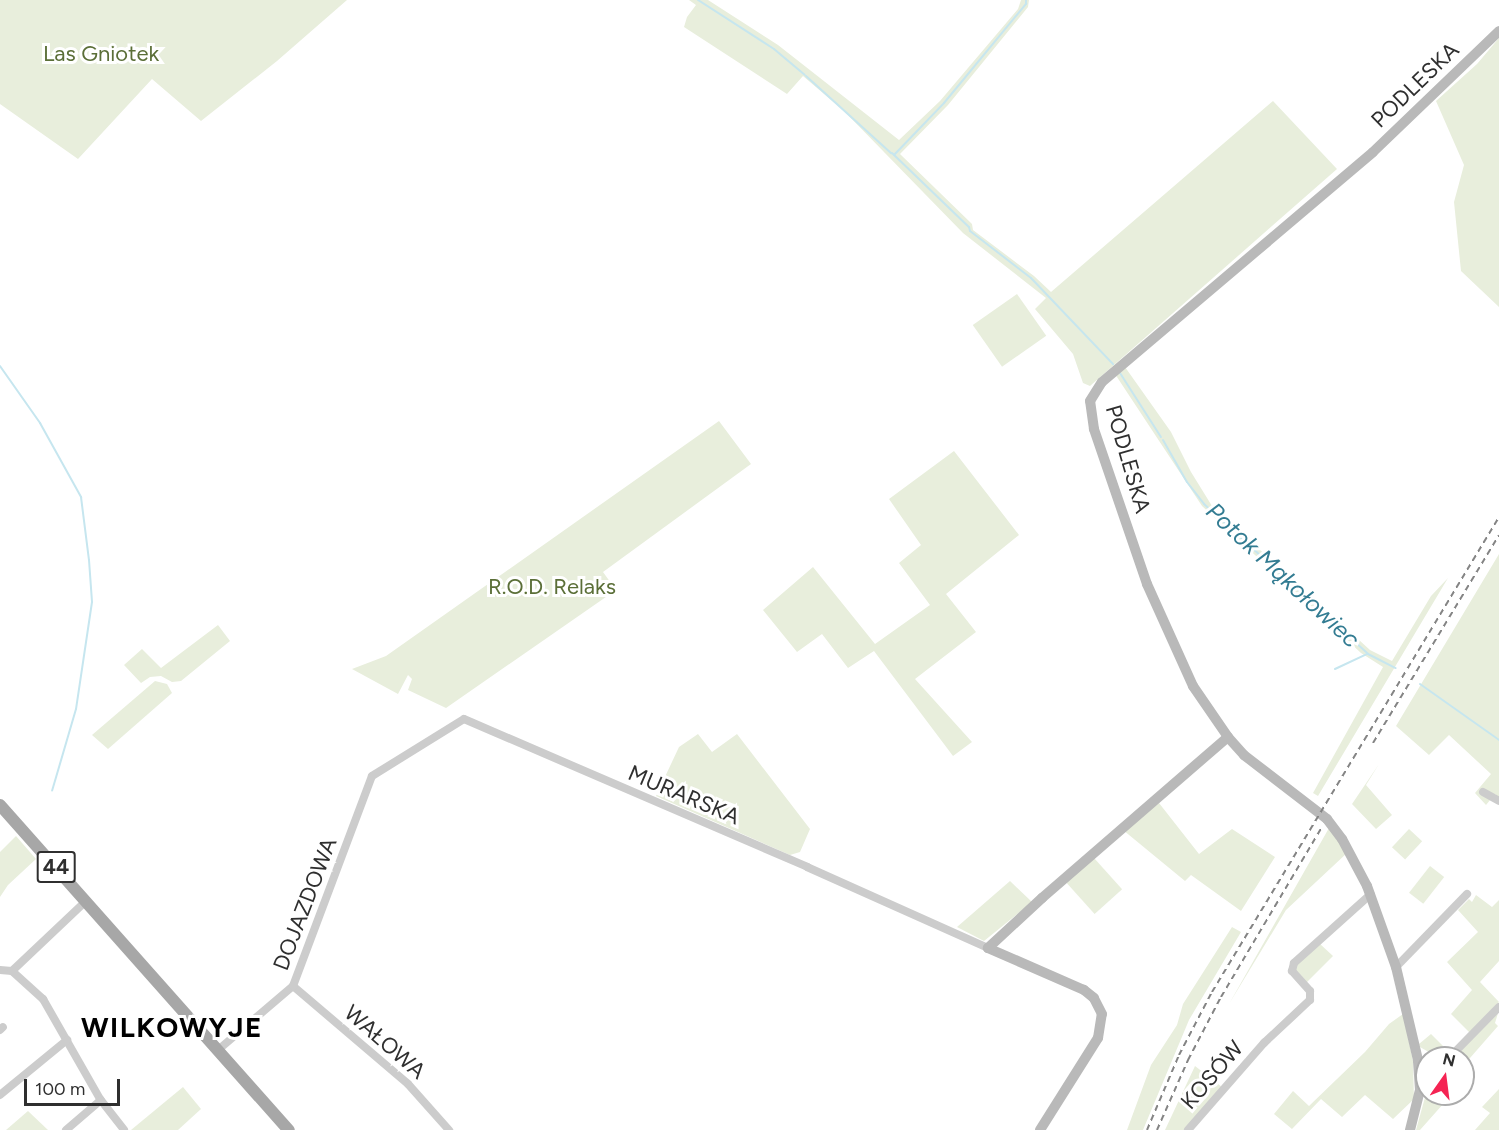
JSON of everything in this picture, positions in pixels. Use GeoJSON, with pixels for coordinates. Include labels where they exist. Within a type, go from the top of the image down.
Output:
{"type":"FeatureCollection","features":[{"type":"Feature","properties":{"kind":"main road","name":"44"},"geometry":{"type":"LineString","coordinates":[[0,805],[289,1130]]}},
{"type":"Feature","properties":{"kind":"street","name":"PODLESKA"},"geometry":{"type":"LineString","coordinates":[[1416,1046],[1396,967],[1371,894],[1351,853],[1327,819],[1251,761],[1228,737],[1193,686],[1147,584],[1094,429],[1090,401],[1102,382],[1373,152],[1499,31]]}},
{"type":"Feature","properties":{"kind":"street","name":"MURARSKA"},"geometry":{"type":"LineString","coordinates":[[372,776],[464,719],[988,948]]}},
{"type":"Feature","properties":{"kind":"street"},"geometry":{"type":"LineString","coordinates":[[1040,1130],[1098,1038],[1101,1014],[1094,998],[1084,990],[988,948],[1042,898],[1228,737]]}},
{"type":"Feature","properties":{"kind":"street","name":"DOJAZDOWA"},"geometry":{"type":"LineString","coordinates":[[218,1050],[293,986],[372,776]]}},
{"type":"Feature","properties":{"kind":"street"},"geometry":{"type":"LineString","coordinates":[[1483,792],[1499,801]]}},
{"type":"Feature","properties":{"kind":"street","name":"KOSÓW"},"geometry":{"type":"LineString","coordinates":[[1188,1130],[1264,1043],[1312,997],[1310,991],[1292,971],[1294,963],[1371,894]]}},
{"type":"Feature","properties":{"kind":"street"},"geometry":{"type":"LineString","coordinates":[[1396,967],[1467,894]]}},
{"type":"Feature","properties":{"kind":"street"},"geometry":{"type":"LineString","coordinates":[[12,971],[86,901]]}},
{"type":"Feature","properties":{"kind":"street"},"geometry":{"type":"LineString","coordinates":[[0,970],[12,971],[43,999],[101,1100],[124,1130]]}},
{"type":"Feature","properties":{"kind":"street","name":"WAŁOWA"},"geometry":{"type":"LineString","coordinates":[[293,986],[408,1084],[449,1130]]}},
{"type":"Feature","properties":{"kind":"street"},"geometry":{"type":"LineString","coordinates":[[1461,1046],[1499,1007]]}},
{"type":"Feature","properties":{"kind":"street"},"geometry":{"type":"LineString","coordinates":[[0,1095],[67,1040]]}},
{"type":"Feature","properties":{"kind":"street"},"geometry":{"type":"LineString","coordinates":[[66,1130],[101,1100]]}},
{"type":"Feature","properties":{"kind":"street"},"geometry":{"type":"LineString","coordinates":[[1410,1130],[1417,1106]]}},
{"type":"Feature","properties":{"kind":"green space","name":"Las Gniotek"},"geometry":{"type":"Polygon","coordinates":[[[0,0],[347,0],[277,61],[201,121],[152,79],[78,159],[0,104],[0,0]]]}},
{"type":"Feature","properties":{"kind":"green space"},"geometry":{"type":"Polygon","coordinates":[[[689,0],[708,0],[778,45],[899,140],[940,101],[1018,9],[1021,0],[1029,0],[1028,7],[948,105],[900,154],[972,224],[973,230],[1034,276],[1051,292],[1273,101],[1337,169],[1090,386],[1083,383],[1073,354],[1035,309],[1046,298],[963,233],[844,111],[803,76],[787,94],[684,27],[687,17],[696,5],[689,0]]]}},
{"type":"Feature","properties":{"kind":"green space"},"geometry":{"type":"Polygon","coordinates":[[[1499,38],[1499,307],[1461,271],[1454,202],[1464,165],[1436,101],[1477,64],[1499,38]]]}},
{"type":"Feature","properties":{"kind":"green space"},"geometry":{"type":"Polygon","coordinates":[[[1017,294],[1046,336],[1002,367],[973,325],[1017,294]]]}},
{"type":"Feature","properties":{"kind":"green space"},"geometry":{"type":"Polygon","coordinates":[[[1125,367],[1171,432],[1191,472],[1212,506],[1370,650],[1392,661],[1431,596],[1448,578],[1318,796],[1313,793],[1383,667],[1361,653],[1202,506],[1115,374],[1125,367]]]}},
{"type":"Feature","properties":{"kind":"green space","name":"R.O.D. Relaks"},"geometry":{"type":"Polygon","coordinates":[[[719,421],[751,464],[603,572],[616,590],[446,708],[408,690],[412,679],[408,675],[398,694],[352,669],[386,656],[719,421]]]}},
{"type":"Feature","properties":{"kind":"green space"},"geometry":{"type":"Polygon","coordinates":[[[954,451],[1019,535],[946,594],[976,632],[915,679],[972,742],[953,756],[874,651],[848,668],[822,634],[797,652],[763,610],[813,567],[875,644],[930,605],[899,563],[921,545],[889,499],[954,451]]]}},
{"type":"Feature","properties":{"kind":"green space"},"geometry":{"type":"Polygon","coordinates":[[[1499,554],[1499,798],[1495,794],[1486,805],[1475,793],[1491,774],[1449,735],[1429,755],[1396,726],[1499,554]]]}},
{"type":"Feature","properties":{"kind":"green space"},"geometry":{"type":"Polygon","coordinates":[[[218,625],[230,641],[181,681],[172,682],[161,676],[150,677],[141,683],[124,665],[142,649],[161,668],[218,625]]]}},
{"type":"Feature","properties":{"kind":"green space"},"geometry":{"type":"Polygon","coordinates":[[[155,681],[167,684],[172,693],[108,749],[92,735],[155,681]]]}},
{"type":"Feature","properties":{"kind":"green space"},"geometry":{"type":"Polygon","coordinates":[[[698,734],[712,752],[737,734],[810,829],[800,852],[790,855],[656,796],[679,747],[698,734]]]}},
{"type":"Feature","properties":{"kind":"green space"},"geometry":{"type":"Polygon","coordinates":[[[1379,764],[1366,785],[1392,815],[1376,829],[1352,804],[1379,764]]]}},
{"type":"Feature","properties":{"kind":"green space"},"geometry":{"type":"Polygon","coordinates":[[[1159,803],[1199,854],[1232,829],[1275,857],[1241,911],[1191,875],[1185,881],[1123,830],[1159,803]]]}},
{"type":"Feature","properties":{"kind":"green space"},"geometry":{"type":"Polygon","coordinates":[[[1329,828],[1347,853],[1286,910],[1229,1004],[1329,828]]]}},
{"type":"Feature","properties":{"kind":"green space"},"geometry":{"type":"Polygon","coordinates":[[[1409,829],[1422,841],[1405,860],[1392,847],[1409,829]]]}},
{"type":"Feature","properties":{"kind":"green space"},"geometry":{"type":"Polygon","coordinates":[[[16,836],[36,859],[8,885],[0,897],[0,852],[16,836]]]}},
{"type":"Feature","properties":{"kind":"green space"},"geometry":{"type":"Polygon","coordinates":[[[1094,858],[1122,889],[1095,914],[1067,883],[1094,858]]]}},
{"type":"Feature","properties":{"kind":"green space"},"geometry":{"type":"Polygon","coordinates":[[[1430,866],[1444,877],[1423,904],[1409,893],[1430,866]]]}},
{"type":"Feature","properties":{"kind":"green space"},"geometry":{"type":"Polygon","coordinates":[[[1010,881],[1032,902],[984,941],[957,927],[1010,881]]]}},
{"type":"Feature","properties":{"kind":"green space"},"geometry":{"type":"Polygon","coordinates":[[[1476,895],[1492,907],[1499,900],[1499,961],[1480,982],[1499,1002],[1470,1033],[1451,1014],[1472,990],[1447,962],[1478,932],[1458,910],[1469,899],[1472,902],[1476,895]]]}},
{"type":"Feature","properties":{"kind":"green space"},"geometry":{"type":"Polygon","coordinates":[[[1232,927],[1241,932],[1189,1020],[1143,1130],[1127,1130],[1151,1065],[1177,1025],[1183,1004],[1232,927]]]}},
{"type":"Feature","properties":{"kind":"green space"},"geometry":{"type":"Polygon","coordinates":[[[1319,943],[1333,956],[1306,983],[1296,974],[1294,966],[1319,943]]]}},
{"type":"Feature","properties":{"kind":"green space"},"geometry":{"type":"Polygon","coordinates":[[[1499,1010],[1495,1023],[1498,1026],[1475,1052],[1475,1046],[1464,1046],[1499,1010]]]}},
{"type":"Feature","properties":{"kind":"green space"},"geometry":{"type":"Polygon","coordinates":[[[1403,1014],[1413,1061],[1414,1099],[1393,1119],[1365,1095],[1342,1117],[1321,1099],[1292,1129],[1274,1114],[1293,1091],[1309,1106],[1365,1052],[1389,1024],[1403,1014]]]}},
{"type":"Feature","properties":{"kind":"green space"},"geometry":{"type":"Polygon","coordinates":[[[1431,1034],[1443,1046],[1420,1046],[1419,1044],[1431,1034]]]}},
{"type":"Feature","properties":{"kind":"green space"},"geometry":{"type":"Polygon","coordinates":[[[1195,1066],[1222,1087],[1186,1130],[1165,1130],[1195,1066]]]}},
{"type":"Feature","properties":{"kind":"green space"},"geometry":{"type":"Polygon","coordinates":[[[183,1087],[201,1109],[178,1130],[131,1130],[183,1087]]]}},
{"type":"Feature","properties":{"kind":"green space"},"geometry":{"type":"Polygon","coordinates":[[[1499,1089],[1499,1130],[1475,1130],[1490,1113],[1482,1107],[1499,1089]]]}},
{"type":"Feature","properties":{"kind":"green space"},"geometry":{"type":"Polygon","coordinates":[[[1423,1106],[1441,1106],[1420,1130],[1416,1130],[1423,1106]]]}},
{"type":"Feature","properties":{"kind":"green space"},"geometry":{"type":"Polygon","coordinates":[[[28,1111],[48,1130],[6,1130],[28,1111]]]}},
{"type":"Feature","properties":{"kind":"waterway","name":"Potok Mąkołowiec"},"geometry":{"type":"LineString","coordinates":[[698,0],[774,49],[805,75]]}},
{"type":"Feature","properties":{"kind":"waterway"},"geometry":{"type":"LineString","coordinates":[[894,155],[944,103],[1026,4],[1026,0]]}},
{"type":"Feature","properties":{"kind":"waterway","name":"Potok Mąkołowiec"},"geometry":{"type":"LineString","coordinates":[[806,76],[891,153]]}},
{"type":"Feature","properties":{"kind":"waterway","name":"Potok Mąkołowiec"},"geometry":{"type":"LineString","coordinates":[[892,153],[969,227],[970,231],[1031,278],[1113,364]]}},
{"type":"Feature","properties":{"kind":"waterway"},"geometry":{"type":"LineString","coordinates":[[0,366],[40,423],[81,497],[89,560],[92,602],[76,709],[52,791]]}},
{"type":"Feature","properties":{"kind":"waterway","name":"Potok Mąkołowiec"},"geometry":{"type":"LineString","coordinates":[[1120,373],[1161,437]]}},
{"type":"Feature","properties":{"kind":"waterway","name":"Potok Mąkołowiec"},"geometry":{"type":"LineString","coordinates":[[1163,440],[1187,482],[1204,504],[1368,654],[1396,668]]}},
{"type":"Feature","properties":{"kind":"waterway"},"geometry":{"type":"LineString","coordinates":[[1335,669],[1367,654]]}},
{"type":"Feature","properties":{"kind":"waterway","name":"Potok Mąkołowiec"},"geometry":{"type":"LineString","coordinates":[[1420,684],[1499,740]]}},
{"type":"Feature","properties":{"kind":"railway"},"geometry":{"type":"LineString","coordinates":[[1147,1130],[1179,1055],[1212,992],[1499,517]]}},
{"type":"Feature","properties":{"kind":"railway"},"geometry":{"type":"LineString","coordinates":[[1373,743],[1499,535]]}},
{"type":"Feature","properties":{"kind":"railway"},"geometry":{"type":"LineString","coordinates":[[1157,1130],[1188,1060],[1221,997],[1322,827]]}},
{"type":"Feature","properties":{"kind":"district","name":"WILKOWYJE"},"geometry":{"type":"Point","coordinates":[172,1027]}}]}
